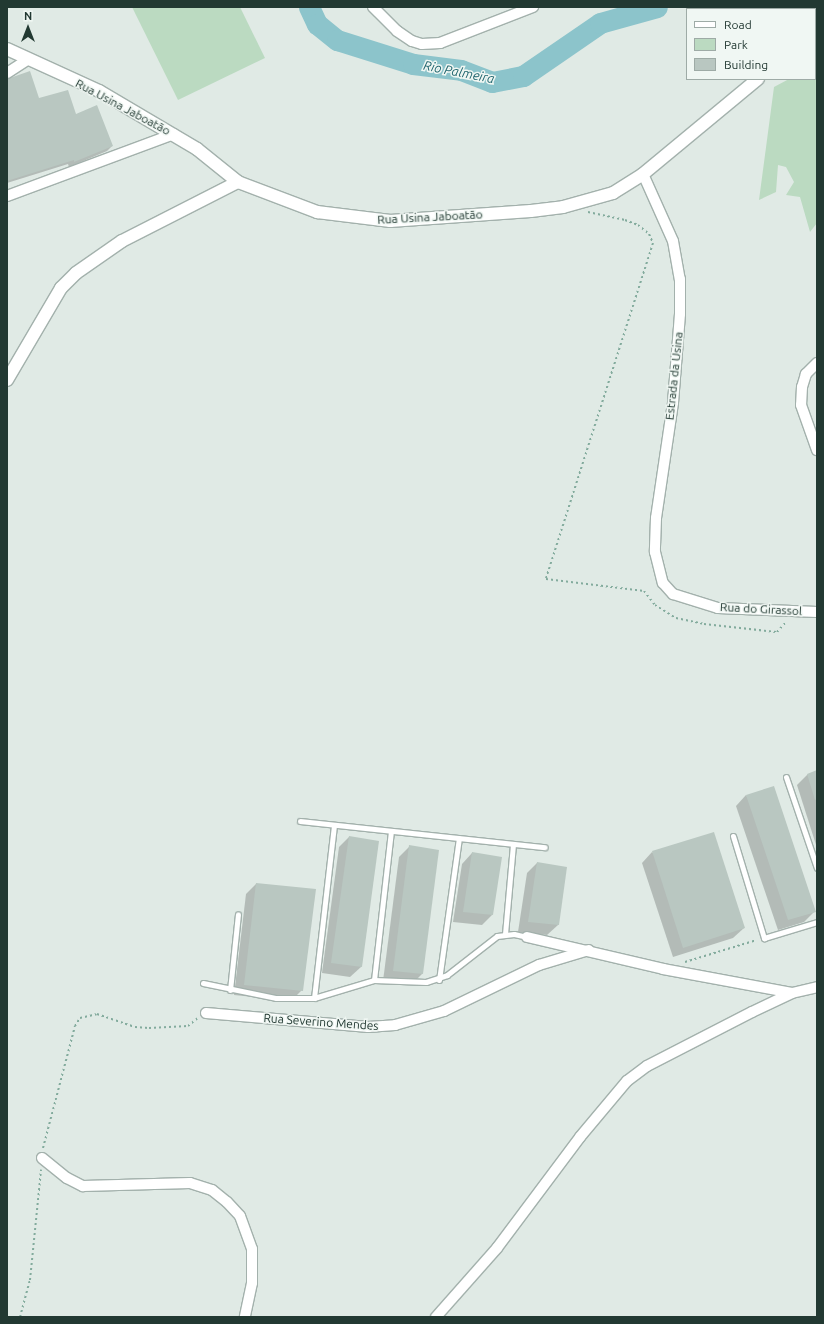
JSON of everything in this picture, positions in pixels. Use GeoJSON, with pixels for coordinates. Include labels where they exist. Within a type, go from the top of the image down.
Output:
{"type":"FeatureCollection","features":[{"type":"Feature","properties":{"kind":"street"},"geometry":{"type":"LineString","coordinates":[[373,7],[412,42],[422,44],[440,43],[533,7]]}},
{"type":"Feature","properties":{"kind":"street","name":"Rua Usina Jaboatão"},"geometry":{"type":"LineString","coordinates":[[7,49],[27,60],[99,91],[174,134],[197,149],[238,182],[317,212],[390,221],[563,207],[613,193],[643,174],[757,80]]}},
{"type":"Feature","properties":{"kind":"street"},"geometry":{"type":"LineString","coordinates":[[7,73],[27,60]]}},
{"type":"Feature","properties":{"kind":"street"},"geometry":{"type":"LineString","coordinates":[[7,196],[174,134]]}},
{"type":"Feature","properties":{"kind":"street","name":"Estrada da Usina"},"geometry":{"type":"LineString","coordinates":[[643,174],[672,241],[680,279],[680,314],[673,403],[656,518],[655,552],[663,583]]}},
{"type":"Feature","properties":{"kind":"street"},"geometry":{"type":"LineString","coordinates":[[7,380],[61,288],[76,273],[122,241],[238,182]]}},
{"type":"Feature","properties":{"kind":"street"},"geometry":{"type":"LineString","coordinates":[[817,362],[806,374],[802,387],[801,405],[817,450]]}},
{"type":"Feature","properties":{"kind":"street","name":"Rua do Girassol"},"geometry":{"type":"LineString","coordinates":[[663,583],[673,594],[718,608],[817,612]]}},
{"type":"Feature","properties":{"kind":"street"},"geometry":{"type":"LineString","coordinates":[[527,937],[589,950],[662,969],[792,993]]}},
{"type":"Feature","properties":{"kind":"street","name":"Rua Severino Mendes"},"geometry":{"type":"LineString","coordinates":[[206,1013],[368,1027],[395,1025],[444,1011],[539,965],[589,950]]}},
{"type":"Feature","properties":{"kind":"street"},"geometry":{"type":"LineString","coordinates":[[436,1317],[497,1248],[580,1137],[627,1081],[647,1066],[671,1053],[792,993],[817,987]]}},
{"type":"Feature","properties":{"kind":"street"},"geometry":{"type":"LineString","coordinates":[[42,1158],[67,1178],[83,1186],[190,1184],[212,1190],[227,1202],[240,1216],[252,1249],[252,1283],[245,1317]]}},
{"type":"Feature","properties":{"kind":"lane"},"geometry":{"type":"LineString","coordinates":[[786,777],[817,868]]}},
{"type":"Feature","properties":{"kind":"lane"},"geometry":{"type":"LineString","coordinates":[[300,821],[545,847]]}},
{"type":"Feature","properties":{"kind":"lane"},"geometry":{"type":"LineString","coordinates":[[314,998],[334,824]]}},
{"type":"Feature","properties":{"kind":"lane"},"geometry":{"type":"LineString","coordinates":[[374,980],[391,831]]}},
{"type":"Feature","properties":{"kind":"lane"},"geometry":{"type":"LineString","coordinates":[[733,836],[764,938],[817,922]]}},
{"type":"Feature","properties":{"kind":"lane"},"geometry":{"type":"LineString","coordinates":[[439,980],[459,838]]}},
{"type":"Feature","properties":{"kind":"lane"},"geometry":{"type":"LineString","coordinates":[[505,934],[513,844]]}},
{"type":"Feature","properties":{"kind":"lane"},"geometry":{"type":"LineString","coordinates":[[230,990],[238,914]]}},
{"type":"Feature","properties":{"kind":"lane"},"geometry":{"type":"LineString","coordinates":[[203,983],[230,990],[276,998],[314,998],[374,980],[412,983],[439,980],[487,942],[505,934],[527,937]]}},
{"type":"Feature","properties":{"kind":"path"},"geometry":{"type":"LineString","coordinates":[[586,212],[625,220],[638,225],[649,234],[653,243],[546,579],[644,591],[655,606],[676,618],[704,624],[777,632],[796,611]]}},
{"type":"Feature","properties":{"kind":"path"},"geometry":{"type":"LineString","coordinates":[[662,969],[764,938]]}},
{"type":"Feature","properties":{"kind":"path"},"geometry":{"type":"LineString","coordinates":[[20,1317],[30,1280],[42,1158],[47,1129],[67,1062],[75,1026],[80,1018],[98,1014],[135,1027],[164,1028],[188,1026],[206,1013]]}},
{"type":"Feature","properties":{"kind":"green space"},"geometry":{"type":"Polygon","coordinates":[[[132,7],[240,7],[265,58],[178,100],[132,7]]]}},
{"type":"Feature","properties":{"kind":"green space"},"geometry":{"type":"Polygon","coordinates":[[[817,75],[817,223],[810,232],[800,197],[786,195],[794,182],[786,167],[778,165],[776,192],[759,200],[774,87],[787,80],[816,80],[817,75]]]}},
{"type":"Feature","properties":{"kind":"building"},"geometry":{"type":"Polygon","coordinates":[[[30,71],[39,98],[68,90],[76,114],[97,105],[113,146],[74,162],[74,160],[7,181],[7,79],[30,71]]]}},
{"type":"Feature","properties":{"kind":"building"},"geometry":{"type":"Polygon","coordinates":[[[817,770],[817,799],[815,800],[807,774],[817,770]]]}},
{"type":"Feature","properties":{"kind":"building"},"geometry":{"type":"Polygon","coordinates":[[[774,786],[816,912],[788,920],[746,795],[774,786]]]}},
{"type":"Feature","properties":{"kind":"building"},"geometry":{"type":"Polygon","coordinates":[[[714,832],[745,928],[683,948],[652,851],[714,832]]]}},
{"type":"Feature","properties":{"kind":"building"},"geometry":{"type":"Polygon","coordinates":[[[349,836],[379,841],[362,967],[331,963],[349,836]]]}},
{"type":"Feature","properties":{"kind":"building"},"geometry":{"type":"Polygon","coordinates":[[[409,845],[439,850],[423,974],[393,971],[409,845]]]}},
{"type":"Feature","properties":{"kind":"building"},"geometry":{"type":"Polygon","coordinates":[[[472,852],[502,857],[493,915],[463,912],[472,852]]]}},
{"type":"Feature","properties":{"kind":"building"},"geometry":{"type":"Polygon","coordinates":[[[537,862],[567,867],[559,925],[528,922],[537,862]]]}},
{"type":"Feature","properties":{"kind":"building"},"geometry":{"type":"Polygon","coordinates":[[[256,883],[316,889],[303,991],[244,985],[256,883]]]}},
{"type":"Feature","properties":{"kind":"waterway","name":"Rio Palmeira"},"geometry":{"type":"LineString","coordinates":[[309,7],[317,24],[337,40],[413,64],[461,70],[492,82],[523,76],[600,23],[657,7]]}}]}
